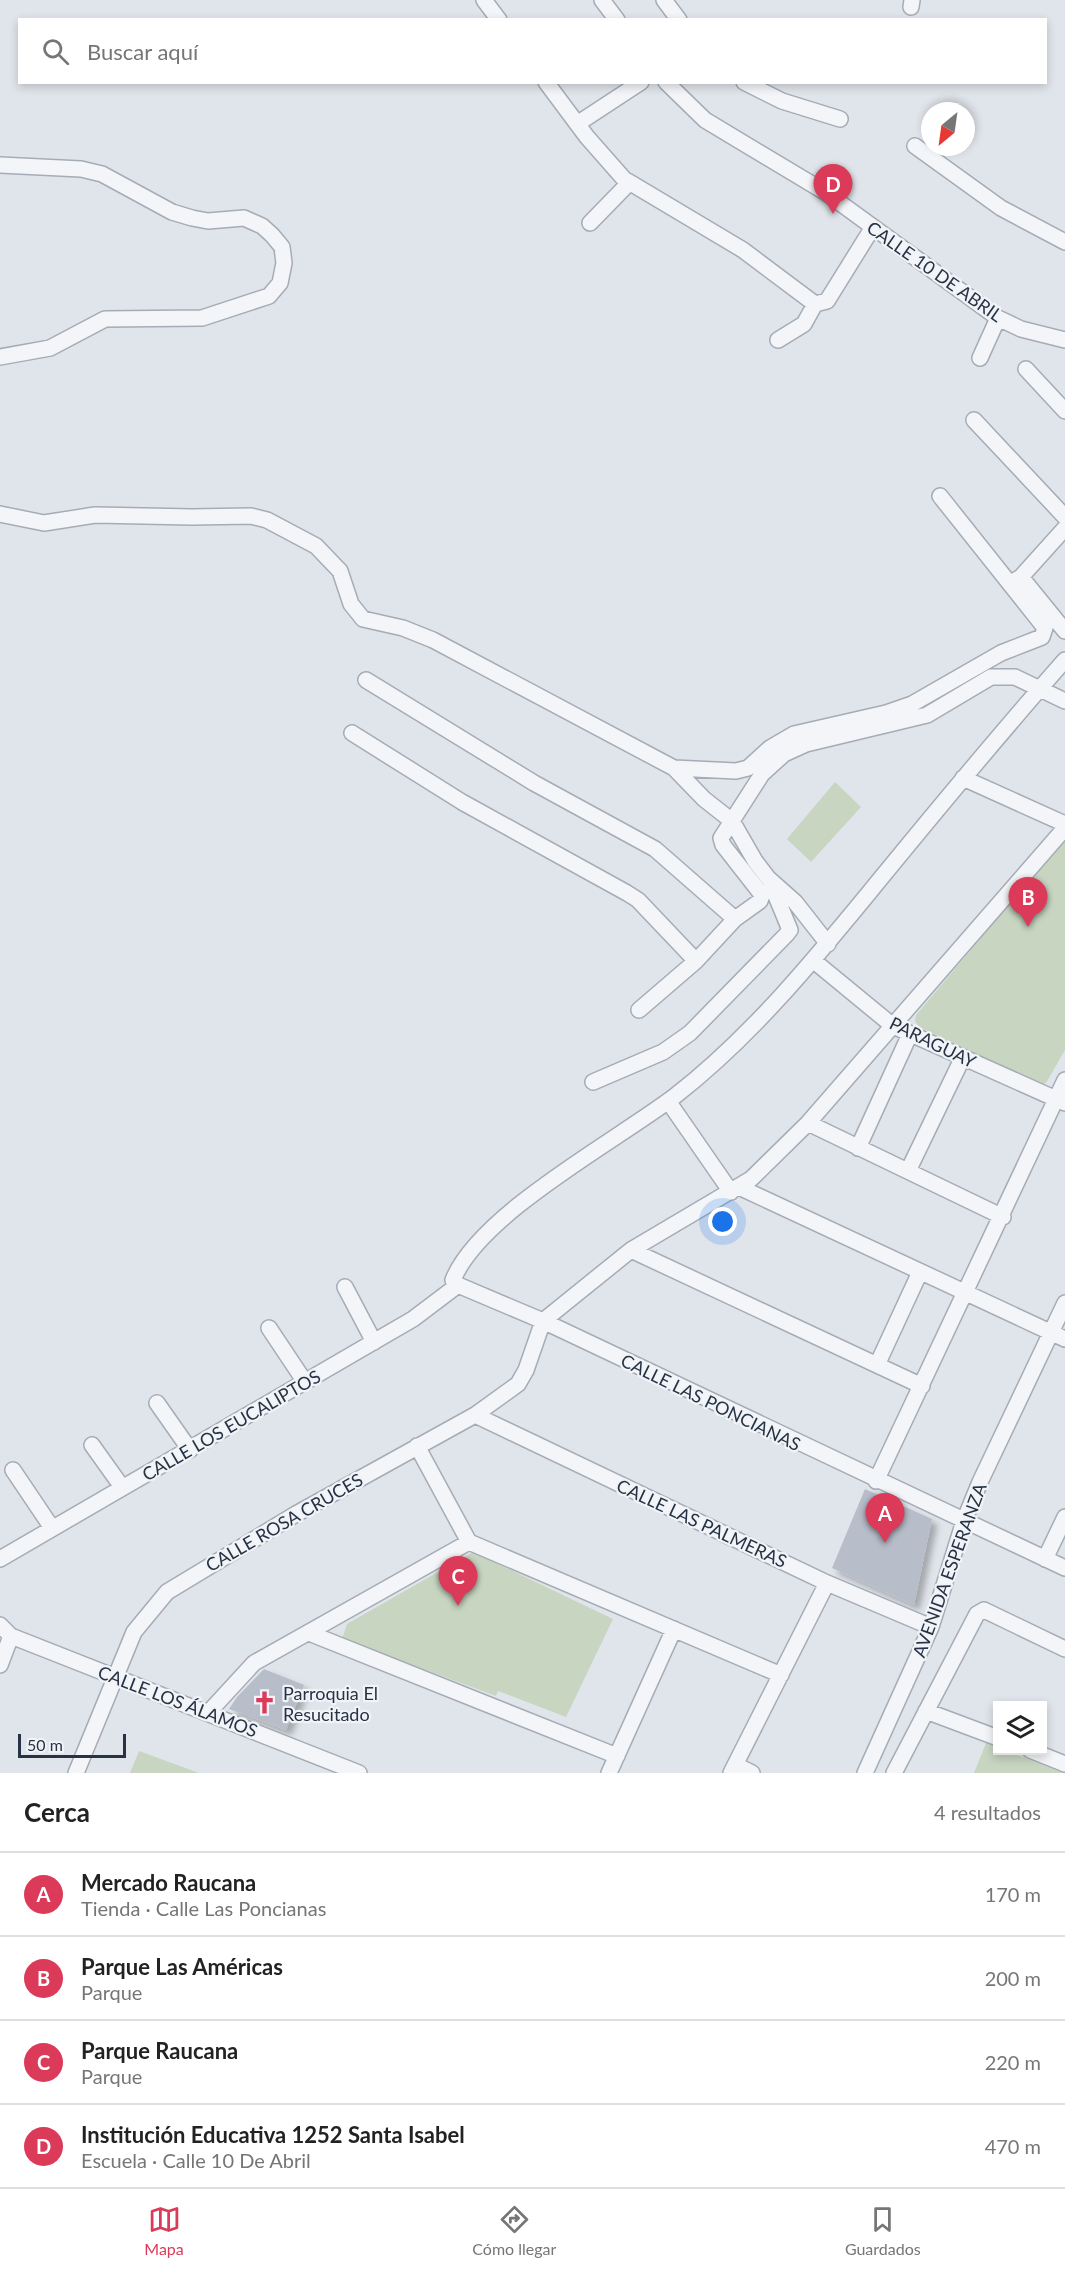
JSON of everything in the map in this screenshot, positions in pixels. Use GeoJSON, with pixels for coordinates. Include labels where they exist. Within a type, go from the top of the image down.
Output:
{"type":"FeatureCollection","features":[{"type":"Feature","properties":{"kind":"street"},"geometry":{"type":"LineString","coordinates":[[484,0],[498,18]]}},
{"type":"Feature","properties":{"kind":"street"},"geometry":{"type":"LineString","coordinates":[[602,0],[616,18]]}},
{"type":"Feature","properties":{"kind":"street"},"geometry":{"type":"LineString","coordinates":[[664,0],[678,18]]}},
{"type":"Feature","properties":{"kind":"street"},"geometry":{"type":"LineString","coordinates":[[547,84],[577,124],[629,183],[743,250],[815,304]]}},
{"type":"Feature","properties":{"kind":"street"},"geometry":{"type":"LineString","coordinates":[[577,124],[638,84]]}},
{"type":"Feature","properties":{"kind":"street","name":"CALLE 10 DE ABRIL"},"geometry":{"type":"LineString","coordinates":[[668,84],[705,120],[825,192],[998,318],[1022,329],[1065,340]]}},
{"type":"Feature","properties":{"kind":"street"},"geometry":{"type":"LineString","coordinates":[[748,84],[782,101],[840,119]]}},
{"type":"Feature","properties":{"kind":"street"},"geometry":{"type":"LineString","coordinates":[[915,146],[1001,208],[1065,242]]}},
{"type":"Feature","properties":{"kind":"street"},"geometry":{"type":"LineString","coordinates":[[0,165],[81,169],[102,174],[182,215],[208,221],[244,218],[262,226],[272,235],[282,247],[284,263],[280,283],[269,296],[202,318],[105,319],[50,348],[0,357]]}},
{"type":"Feature","properties":{"kind":"street"},"geometry":{"type":"LineString","coordinates":[[590,224],[629,183]]}},
{"type":"Feature","properties":{"kind":"street"},"geometry":{"type":"LineString","coordinates":[[778,340],[804,324],[815,304],[827,301],[873,227]]}},
{"type":"Feature","properties":{"kind":"street"},"geometry":{"type":"LineString","coordinates":[[981,358],[998,318]]}},
{"type":"Feature","properties":{"kind":"street"},"geometry":{"type":"LineString","coordinates":[[1026,369],[1065,411]]}},
{"type":"Feature","properties":{"kind":"street"},"geometry":{"type":"LineString","coordinates":[[974,420],[1065,517]]}},
{"type":"Feature","properties":{"kind":"street"},"geometry":{"type":"LineString","coordinates":[[940,496],[1065,631]]}},
{"type":"Feature","properties":{"kind":"street"},"geometry":{"type":"LineString","coordinates":[[0,514],[44,523],[95,515],[192,518],[251,516],[267,520],[316,546],[340,571],[351,604],[363,619],[403,628],[433,640],[674,768],[704,799],[732,821],[755,861],[768,878],[788,895],[828,944]]}},
{"type":"Feature","properties":{"kind":"street"},"geometry":{"type":"LineString","coordinates":[[1016,580],[1065,528]]}},
{"type":"Feature","properties":{"kind":"street"},"geometry":{"type":"LineString","coordinates":[[674,768],[736,771],[748,768],[770,748],[794,734],[886,713],[912,704],[1001,653],[1042,637],[1045,628],[1016,580]]}},
{"type":"Feature","properties":{"kind":"street"},"geometry":{"type":"LineString","coordinates":[[458,1285],[453,1280],[456,1271],[485,1234],[529,1198],[668,1101],[731,1047],[828,944],[963,778],[1065,660]]}},
{"type":"Feature","properties":{"kind":"street"},"geometry":{"type":"LineString","coordinates":[[639,1010],[696,961],[735,919],[760,901],[762,891],[721,841],[722,834],[762,774],[784,754],[806,744],[927,714],[991,677],[1015,677],[1065,701]]}},
{"type":"Feature","properties":{"kind":"street"},"geometry":{"type":"LineString","coordinates":[[366,680],[534,783],[655,849],[735,919]]}},
{"type":"Feature","properties":{"kind":"street"},"geometry":{"type":"LineString","coordinates":[[352,733],[462,802],[638,900],[696,961]]}},
{"type":"Feature","properties":{"kind":"street"},"geometry":{"type":"LineString","coordinates":[[543,1322],[631,1250],[735,1190],[808,1123],[1065,826],[963,778]]}},
{"type":"Feature","properties":{"kind":"street"},"geometry":{"type":"LineString","coordinates":[[593,1082],[663,1052],[690,1033],[786,935],[790,930],[786,917],[768,878]]}},
{"type":"Feature","properties":{"kind":"street","name":"PARAGUAY"},"geometry":{"type":"LineString","coordinates":[[814,960],[893,1026],[1061,1101]]}},
{"type":"Feature","properties":{"kind":"street"},"geometry":{"type":"LineString","coordinates":[[858,1148],[910,1034]]}},
{"type":"Feature","properties":{"kind":"street"},"geometry":{"type":"LineString","coordinates":[[908,1171],[963,1057]]}},
{"type":"Feature","properties":{"kind":"street"},"geometry":{"type":"LineString","coordinates":[[876,1481],[964,1293],[1061,1101],[1065,1080]]}},
{"type":"Feature","properties":{"kind":"street"},"geometry":{"type":"LineString","coordinates":[[668,1101],[735,1190],[1058,1336]]}},
{"type":"Feature","properties":{"kind":"street"},"geometry":{"type":"LineString","coordinates":[[808,1123],[1003,1217]]}},
{"type":"Feature","properties":{"kind":"street"},"geometry":{"type":"LineString","coordinates":[[631,1250],[922,1386]]}},
{"type":"Feature","properties":{"kind":"street"},"geometry":{"type":"LineString","coordinates":[[877,1365],[920,1272]]}},
{"type":"Feature","properties":{"kind":"street","name":"CALLE LAS PONCIANAS"},"geometry":{"type":"LineString","coordinates":[[458,1285],[543,1322],[876,1481],[1065,1568]]}},
{"type":"Feature","properties":{"kind":"street","name":"CALLE LOS EUCALIPTOS"},"geometry":{"type":"LineString","coordinates":[[0,1559],[413,1319],[458,1285]]}},
{"type":"Feature","properties":{"kind":"street"},"geometry":{"type":"LineString","coordinates":[[345,1287],[374,1342]]}},
{"type":"Feature","properties":{"kind":"street","name":"AVENIDA ESPERANZA"},"geometry":{"type":"LineString","coordinates":[[865,1773],[931,1627],[964,1521],[1058,1336],[1065,1303]]}},
{"type":"Feature","properties":{"kind":"street","name":"CALLE ROSA CRUCES"},"geometry":{"type":"LineString","coordinates":[[76,1773],[134,1632],[167,1592],[296,1514],[475,1415],[522,1378],[543,1322]]}},
{"type":"Feature","properties":{"kind":"street"},"geometry":{"type":"LineString","coordinates":[[269,1328],[304,1382]]}},
{"type":"Feature","properties":{"kind":"street"},"geometry":{"type":"LineString","coordinates":[[157,1403],[190,1450]]}},
{"type":"Feature","properties":{"kind":"street","name":"CALLE LAS PALMERAS"},"geometry":{"type":"LineString","coordinates":[[475,1415],[827,1583],[931,1627]]}},
{"type":"Feature","properties":{"kind":"street"},"geometry":{"type":"LineString","coordinates":[[92,1445],[122,1487]]}},
{"type":"Feature","properties":{"kind":"street"},"geometry":{"type":"LineString","coordinates":[[417,1446],[469,1542],[781,1675]]}},
{"type":"Feature","properties":{"kind":"street"},"geometry":{"type":"LineString","coordinates":[[13,1470],[52,1528]]}},
{"type":"Feature","properties":{"kind":"street"},"geometry":{"type":"LineString","coordinates":[[1045,1559],[1065,1517]]}},
{"type":"Feature","properties":{"kind":"street"},"geometry":{"type":"LineString","coordinates":[[208,1713],[254,1662],[469,1542]]}},
{"type":"Feature","properties":{"kind":"street"},"geometry":{"type":"LineString","coordinates":[[752,1773],[734,1769],[827,1583]]}},
{"type":"Feature","properties":{"kind":"street"},"geometry":{"type":"LineString","coordinates":[[894,1773],[974,1620],[984,1610],[1065,1649]]}},
{"type":"Feature","properties":{"kind":"street"},"geometry":{"type":"LineString","coordinates":[[609,1773],[674,1629]]}},
{"type":"Feature","properties":{"kind":"street"},"geometry":{"type":"LineString","coordinates":[[0,1665],[5,1630]]}},
{"type":"Feature","properties":{"kind":"street","name":"CALLE LOS ÁLAMOS"},"geometry":{"type":"LineString","coordinates":[[5,1630],[114,1676],[359,1773]]}},
{"type":"Feature","properties":{"kind":"street"},"geometry":{"type":"LineString","coordinates":[[309,1633],[617,1756]]}},
{"type":"Feature","properties":{"kind":"street"},"geometry":{"type":"LineString","coordinates":[[926,1711],[993,1736]]}},
{"type":"Feature","properties":{"kind":"street"},"geometry":{"type":"LineString","coordinates":[[1042,1755],[1065,1764]]}},
{"type":"Feature","properties":{"kind":"green space"},"geometry":{"type":"Polygon","coordinates":[[[835,782],[861,807],[811,862],[787,839],[835,782]]]}},
{"type":"Feature","properties":{"kind":"green space"},"geometry":{"type":"Polygon","coordinates":[[[1065,839],[1065,1050],[1046,1083],[1042,1084],[919,1027],[915,1021],[916,1015],[1065,839]]]}},
{"type":"Feature","properties":{"kind":"green space"},"geometry":{"type":"Polygon","coordinates":[[[473,1552],[613,1619],[566,1717],[498,1691],[496,1696],[342,1639],[347,1624],[473,1552]]]}},
{"type":"Feature","properties":{"kind":"green space"},"geometry":{"type":"Polygon","coordinates":[[[986,1743],[993,1746],[993,1755],[1018,1755],[1065,1773],[974,1773],[986,1743]]]}},
{"type":"Feature","properties":{"kind":"green space"},"geometry":{"type":"Polygon","coordinates":[[[139,1751],[199,1773],[130,1773],[139,1751]]]}},
{"type":"Feature","properties":{"kind":"building"},"geometry":{"type":"Polygon","coordinates":[[[865,1489],[932,1519],[914,1605],[832,1568],[865,1489]]]}},
{"type":"Feature","properties":{"kind":"building","name":"Parroquia El Resucitado"},"geometry":{"type":"Polygon","coordinates":[[[264,1669],[304,1685],[286,1730],[229,1709],[237,1697],[264,1669]]]}},
{"type":"Feature","properties":{"kind":"place","name":"Institución Educativa 1252 Santa Isabel"},"geometry":{"type":"Point","coordinates":[833,214]}},
{"type":"Feature","properties":{"kind":"place","name":"Parque Las Américas"},"geometry":{"type":"Point","coordinates":[1028,927]}},
{"type":"Feature","properties":{"kind":"place","name":"Mercado Raucana"},"geometry":{"type":"Point","coordinates":[885,1543]}},
{"type":"Feature","properties":{"kind":"place","name":"Parque Raucana"},"geometry":{"type":"Point","coordinates":[458,1606]}},
{"type":"Feature","properties":{"kind":"place","name":"Parroquia El Resucitado"},"geometry":{"type":"Point","coordinates":[265,1703]}}]}
